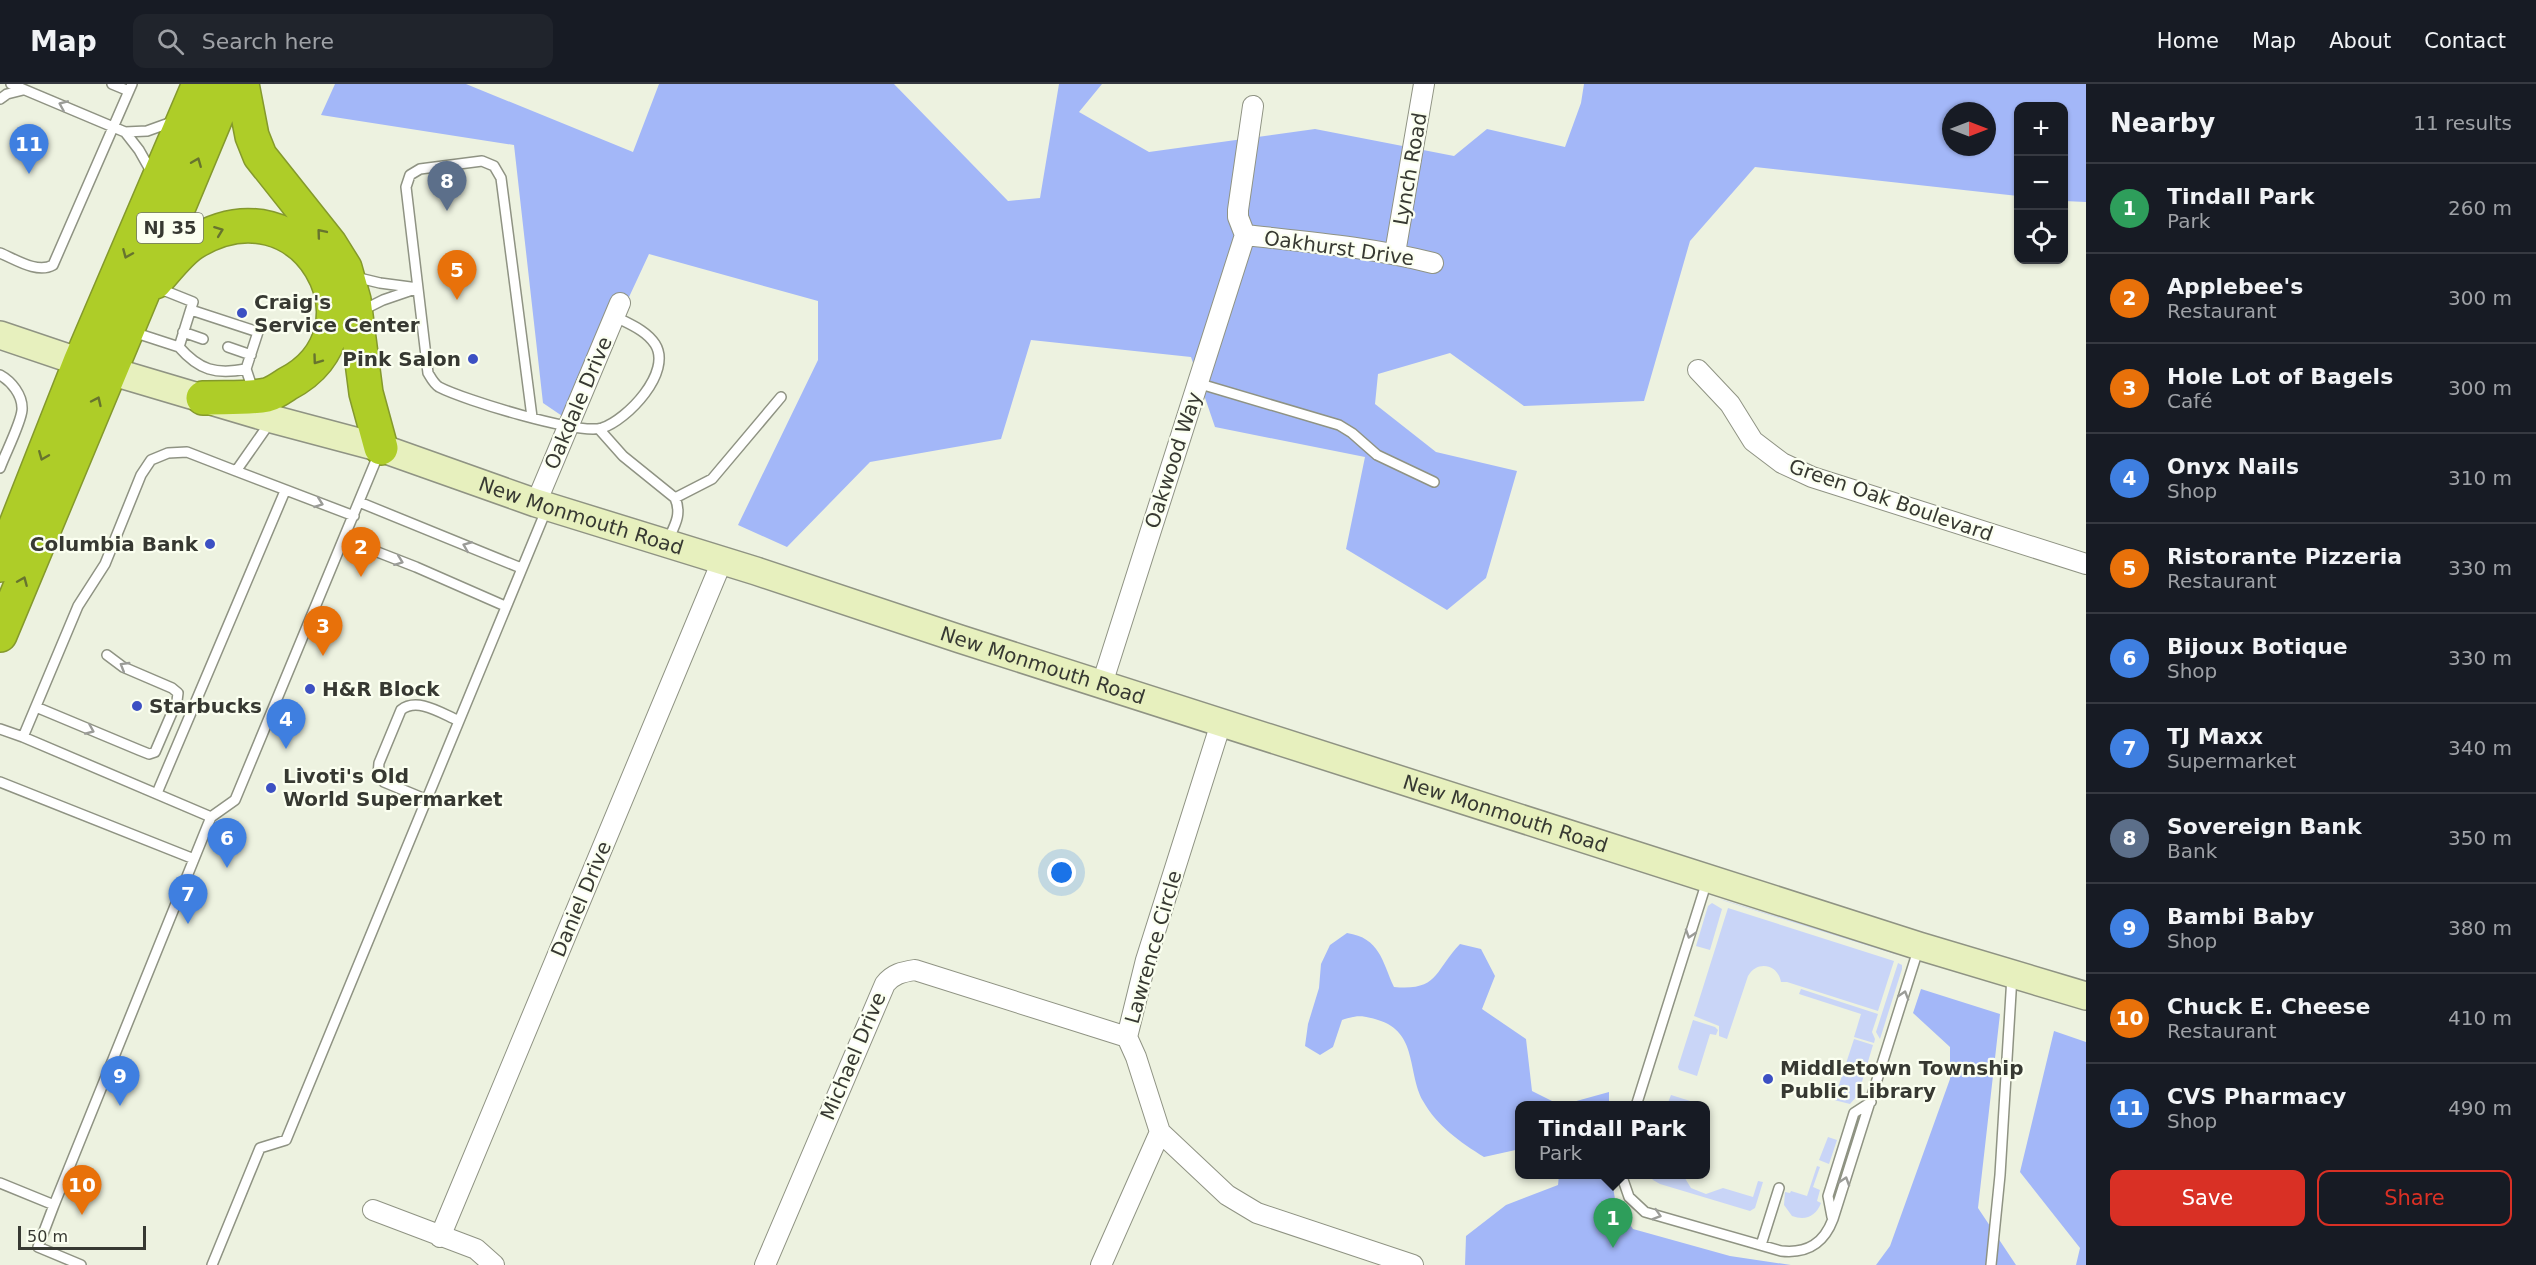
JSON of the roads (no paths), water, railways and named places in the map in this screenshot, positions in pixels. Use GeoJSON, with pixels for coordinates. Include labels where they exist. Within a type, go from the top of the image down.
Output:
{"type":"FeatureCollection","features":[{"type":"Feature","properties":{"kind":"highway","name":"NJ 35"},"geometry":{"type":"LineString","coordinates":[[0,566],[7,537],[96,367],[156,188],[199,84]]}},
{"type":"Feature","properties":{"kind":"highway","name":"NJ 35"},"geometry":{"type":"LineString","coordinates":[[0,635],[90,416],[96,367],[128,330],[147,290],[230,84]]}},
{"type":"Feature","properties":{"kind":"highway"},"geometry":{"type":"LineString","coordinates":[[242,84],[252,136],[260,156],[335,251],[348,275],[356,314],[366,393],[381,448]]}},
{"type":"Feature","properties":{"kind":"highway"},"geometry":{"type":"LineString","coordinates":[[147,290],[192,244],[222,229],[237,225],[267,227],[292,238],[319,263],[331,292],[332,327],[325,350],[318,361],[304,376],[267,395],[203,398]]}},
{"type":"Feature","properties":{"kind":"main road"},"geometry":{"type":"LineString","coordinates":[[0,335],[96,367],[203,398]]}},
{"type":"Feature","properties":{"kind":"main road","name":"New Monmouth Road"},"geometry":{"type":"LineString","coordinates":[[258,395],[381,448],[542,505],[667,543],[1708,879],[2086,996]]}},
{"type":"Feature","properties":{"kind":"street","name":"Lynch Road"},"geometry":{"type":"LineString","coordinates":[[1395,253],[1424,84]]}},
{"type":"Feature","properties":{"kind":"street"},"geometry":{"type":"LineString","coordinates":[[1245,235],[1238,217],[1238,210],[1253,106]]}},
{"type":"Feature","properties":{"kind":"street","name":"Oakhurst Drive"},"geometry":{"type":"LineString","coordinates":[[1245,235],[1395,253],[1433,263]]}},
{"type":"Feature","properties":{"kind":"street","name":"Oakwood Way"},"geometry":{"type":"LineString","coordinates":[[1102,684],[1245,235]]}},
{"type":"Feature","properties":{"kind":"street","name":"Oakdale Drive"},"geometry":{"type":"LineString","coordinates":[[542,505],[568,426],[617,310]]}},
{"type":"Feature","properties":{"kind":"street","name":"Green Oak Boulevard"},"geometry":{"type":"LineString","coordinates":[[1698,370],[1730,404],[1753,441],[1782,463],[1812,477],[2086,564]]}},
{"type":"Feature","properties":{"kind":"street","name":"Daniel Drive"},"geometry":{"type":"LineString","coordinates":[[440,1237],[722,561]]}},
{"type":"Feature","properties":{"kind":"street","name":"Lawrence Circle"},"geometry":{"type":"LineString","coordinates":[[1221,723],[1146,960],[1127,1037],[1136,1057],[1160,1132],[1227,1195],[1257,1213],[1413,1265]]}},
{"type":"Feature","properties":{"kind":"street","name":"Michael Drive"},"geometry":{"type":"LineString","coordinates":[[765,1265],[855,1048],[889,978],[899,973],[915,970],[1127,1037]]}},
{"type":"Feature","properties":{"kind":"street"},"geometry":{"type":"LineString","coordinates":[[1101,1265],[1160,1132]]}},
{"type":"Feature","properties":{"kind":"street"},"geometry":{"type":"LineString","coordinates":[[373,1210],[476,1249],[494,1265]]}},
{"type":"Feature","properties":{"kind":"lane"},"geometry":{"type":"LineString","coordinates":[[11,84],[125,132],[147,131],[185,116]]}},
{"type":"Feature","properties":{"kind":"lane"},"geometry":{"type":"LineString","coordinates":[[0,253],[35,267],[48,268],[53,265],[131,88],[112,84]]}},
{"type":"Feature","properties":{"kind":"lane"},"geometry":{"type":"LineString","coordinates":[[0,99],[7,94],[26,90]]}},
{"type":"Feature","properties":{"kind":"lane"},"geometry":{"type":"LineString","coordinates":[[125,132],[149,165],[156,188]]}},
{"type":"Feature","properties":{"kind":"lane"},"geometry":{"type":"LineString","coordinates":[[532,417],[501,178],[494,166],[482,161],[420,169],[410,175],[406,187],[428,373],[436,386],[508,413],[568,426],[599,429],[625,415],[648,390],[656,376],[661,358],[656,345],[642,330],[617,310]]}},
{"type":"Feature","properties":{"kind":"lane"},"geometry":{"type":"LineString","coordinates":[[348,275],[380,284],[418,288]]}},
{"type":"Feature","properties":{"kind":"lane"},"geometry":{"type":"LineString","coordinates":[[356,314],[383,300],[418,288]]}},
{"type":"Feature","properties":{"kind":"lane"},"geometry":{"type":"LineString","coordinates":[[147,290],[193,303],[179,347]]}},
{"type":"Feature","properties":{"kind":"lane"},"geometry":{"type":"LineString","coordinates":[[191,310],[258,332],[251,355],[258,395],[236,471]]}},
{"type":"Feature","properties":{"kind":"lane"},"geometry":{"type":"LineString","coordinates":[[128,330],[179,347],[193,363],[224,373],[258,395]]}},
{"type":"Feature","properties":{"kind":"lane"},"geometry":{"type":"LineString","coordinates":[[183,332],[204,339]]}},
{"type":"Feature","properties":{"kind":"lane"},"geometry":{"type":"LineString","coordinates":[[228,347],[251,355]]}},
{"type":"Feature","properties":{"kind":"lane"},"geometry":{"type":"LineString","coordinates":[[0,375],[9,380],[19,395],[22,410],[0,468]]}},
{"type":"Feature","properties":{"kind":"lane"},"geometry":{"type":"LineString","coordinates":[[1197,383],[1339,425],[1377,455],[1434,482]]}},
{"type":"Feature","properties":{"kind":"lane"},"geometry":{"type":"LineString","coordinates":[[675,498],[712,479],[781,397]]}},
{"type":"Feature","properties":{"kind":"lane"},"geometry":{"type":"LineString","coordinates":[[599,429],[623,456],[675,498],[679,507],[678,519],[667,543]]}},
{"type":"Feature","properties":{"kind":"lane"},"geometry":{"type":"LineString","coordinates":[[81,1265],[38,1247],[211,817],[235,800],[381,448]]}},
{"type":"Feature","properties":{"kind":"lane"},"geometry":{"type":"LineString","coordinates":[[23,737],[78,606],[105,564],[141,475],[152,460],[168,453],[187,452],[354,516]]}},
{"type":"Feature","properties":{"kind":"lane"},"geometry":{"type":"LineString","coordinates":[[157,793],[285,491]]}},
{"type":"Feature","properties":{"kind":"lane"},"geometry":{"type":"LineString","coordinates":[[359,502],[521,568]]}},
{"type":"Feature","properties":{"kind":"lane"},"geometry":{"type":"LineString","coordinates":[[212,1265],[260,1148],[286,1140],[521,568],[542,505]]}},
{"type":"Feature","properties":{"kind":"lane"},"geometry":{"type":"LineString","coordinates":[[344,540],[416,567],[505,606]]}},
{"type":"Feature","properties":{"kind":"lane"},"geometry":{"type":"LineString","coordinates":[[36,707],[149,754],[154,752],[177,701],[178,693],[172,688],[123,667],[107,655]]}},
{"type":"Feature","properties":{"kind":"lane"},"geometry":{"type":"LineString","coordinates":[[425,799],[384,782],[378,774],[379,763],[401,710],[407,705],[417,704],[458,720]]}},
{"type":"Feature","properties":{"kind":"lane"},"geometry":{"type":"LineString","coordinates":[[0,729],[211,817]]}},
{"type":"Feature","properties":{"kind":"lane"},"geometry":{"type":"LineString","coordinates":[[0,782],[194,859]]}},
{"type":"Feature","properties":{"kind":"lane"},"geometry":{"type":"LineString","coordinates":[[1638,1101],[1708,879]]}},
{"type":"Feature","properties":{"kind":"lane"},"geometry":{"type":"LineString","coordinates":[[1623,1179],[1629,1197],[1645,1212],[1781,1251],[1803,1251],[1822,1239],[1833,1219],[1919,946]]}},
{"type":"Feature","properties":{"kind":"lane"},"geometry":{"type":"LineString","coordinates":[[1991,1265],[2000,1174],[2013,974]]}},
{"type":"Feature","properties":{"kind":"lane"},"geometry":{"type":"LineString","coordinates":[[0,1183],[54,1205]]}},
{"type":"Feature","properties":{"kind":"lane"},"geometry":{"type":"LineString","coordinates":[[1761,1245],[1779,1188]]}},
{"type":"Feature","properties":{"kind":"place","name":"CVS Pharmacy"},"geometry":{"type":"Point","coordinates":[29,174]}},
{"type":"Feature","properties":{"kind":"place","name":"Sovereign Bank"},"geometry":{"type":"Point","coordinates":[447,211]}},
{"type":"Feature","properties":{"kind":"place","name":"Ristorante Pizzeria"},"geometry":{"type":"Point","coordinates":[457,300]}},
{"type":"Feature","properties":{"kind":"place","name":"Craig's Service Center"},"geometry":{"type":"Point","coordinates":[242,313]}},
{"type":"Feature","properties":{"kind":"place","name":"Pink Salon"},"geometry":{"type":"Point","coordinates":[473,359]}},
{"type":"Feature","properties":{"kind":"place","name":"Columbia Bank"},"geometry":{"type":"Point","coordinates":[210,544]}},
{"type":"Feature","properties":{"kind":"place","name":"Applebee's"},"geometry":{"type":"Point","coordinates":[361,577]}},
{"type":"Feature","properties":{"kind":"place","name":"Hole Lot of Bagels"},"geometry":{"type":"Point","coordinates":[323,656]}},
{"type":"Feature","properties":{"kind":"place","name":"H&R Block"},"geometry":{"type":"Point","coordinates":[310,689]}},
{"type":"Feature","properties":{"kind":"place","name":"Starbucks"},"geometry":{"type":"Point","coordinates":[137,706]}},
{"type":"Feature","properties":{"kind":"place","name":"Onyx Nails"},"geometry":{"type":"Point","coordinates":[286,749]}},
{"type":"Feature","properties":{"kind":"place","name":"Livoti's Old World Supermarket"},"geometry":{"type":"Point","coordinates":[271,788]}},
{"type":"Feature","properties":{"kind":"place","name":"Bijoux Botique"},"geometry":{"type":"Point","coordinates":[227,868]}},
{"type":"Feature","properties":{"kind":"place","name":"TJ Maxx"},"geometry":{"type":"Point","coordinates":[188,924]}},
{"type":"Feature","properties":{"kind":"place","name":"Middletown Township Public Library"},"geometry":{"type":"Point","coordinates":[1768,1079]}},
{"type":"Feature","properties":{"kind":"place","name":"Bambi Baby"},"geometry":{"type":"Point","coordinates":[120,1106]}},
{"type":"Feature","properties":{"kind":"place","name":"Chuck E. Cheese"},"geometry":{"type":"Point","coordinates":[82,1215]}},
{"type":"Feature","properties":{"kind":"place","name":"Tindall Park"},"geometry":{"type":"Point","coordinates":[1613,1248]}}]}
